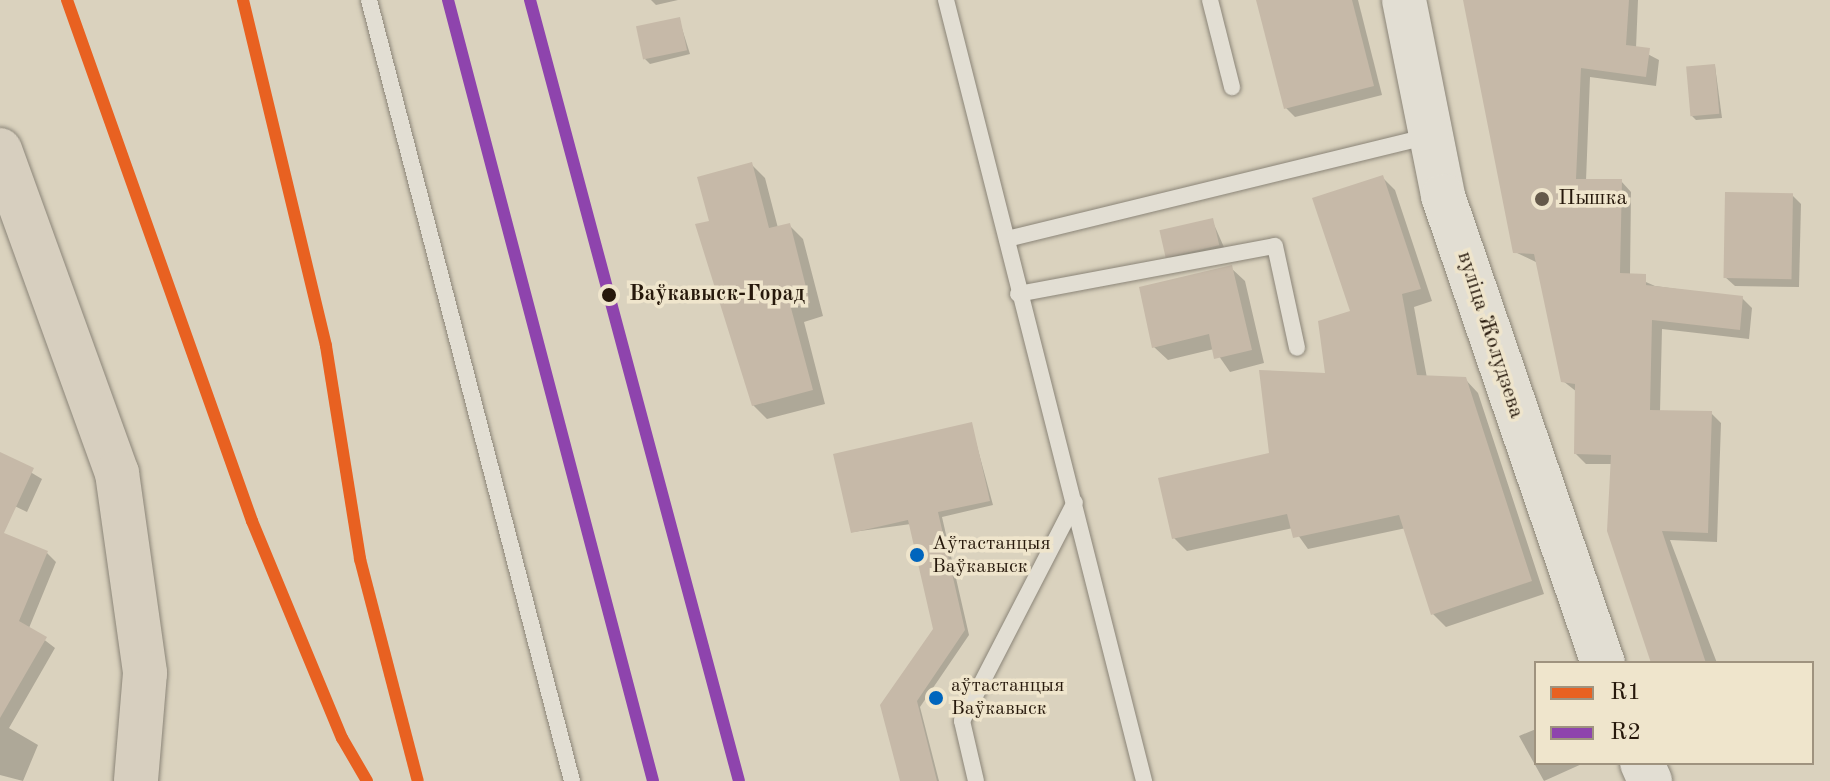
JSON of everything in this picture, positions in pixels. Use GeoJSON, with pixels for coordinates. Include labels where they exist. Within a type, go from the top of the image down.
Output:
{"type":"FeatureCollection","features":[{"type":"Feature","properties":{"kind":"main road","name":"вуліца Жолудзева"},"geometry":{"type":"LineString","coordinates":[[1404,0],[1443,196],[1602,661]]}},
{"type":"Feature","properties":{"kind":"main road"},"geometry":{"type":"LineString","coordinates":[[0,150],[117,473],[145,673],[136,781]]}},
{"type":"Feature","properties":{"kind":"lane"},"geometry":{"type":"LineString","coordinates":[[369,0],[572,781]]}},
{"type":"Feature","properties":{"kind":"lane"},"geometry":{"type":"LineString","coordinates":[[946,0],[1018,294],[1075,502],[1144,781]]}},
{"type":"Feature","properties":{"kind":"lane"},"geometry":{"type":"LineString","coordinates":[[1210,0],[1232,87]]}},
{"type":"Feature","properties":{"kind":"lane"},"geometry":{"type":"LineString","coordinates":[[1007,239],[1431,136]]}},
{"type":"Feature","properties":{"kind":"lane"},"geometry":{"type":"LineString","coordinates":[[1018,294],[1275,246],[1297,348]]}},
{"type":"Feature","properties":{"kind":"lane"},"geometry":{"type":"LineString","coordinates":[[976,781],[962,721],[1075,502]]}},
{"type":"Feature","properties":{"kind":"building"},"geometry":{"type":"Polygon","coordinates":[[[1256,0],[1352,0],[1374,86],[1284,109],[1256,0]]]}},
{"type":"Feature","properties":{"kind":"building"},"geometry":{"type":"Polygon","coordinates":[[[1463,0],[1629,0],[1626,45],[1650,48],[1646,77],[1581,68],[1576,179],[1622,179],[1620,273],[1646,274],[1646,285],[1743,296],[1740,330],[1652,320],[1650,410],[1712,411],[1708,533],[1662,531],[1705,661],[1650,661],[1607,531],[1611,455],[1574,454],[1575,384],[1561,382],[1534,254],[1513,253],[1463,0]]]}},
{"type":"Feature","properties":{"kind":"building"},"geometry":{"type":"Polygon","coordinates":[[[680,17],[687,50],[643,60],[636,26],[680,17]]]}},
{"type":"Feature","properties":{"kind":"building"},"geometry":{"type":"Polygon","coordinates":[[[1715,64],[1719,114],[1690,116],[1686,67],[1715,64]]]}},
{"type":"Feature","properties":{"kind":"building"},"geometry":{"type":"Polygon","coordinates":[[[752,162],[769,228],[790,223],[810,303],[791,308],[813,390],[752,406],[695,224],[709,221],[697,177],[752,162]]]}},
{"type":"Feature","properties":{"kind":"building"},"geometry":{"type":"Polygon","coordinates":[[[1383,175],[1421,289],[1402,294],[1417,375],[1466,377],[1532,581],[1431,615],[1399,515],[1293,538],[1287,514],[1172,539],[1158,478],[1269,453],[1259,370],[1325,373],[1318,321],[1350,311],[1312,198],[1383,175]]]}},
{"type":"Feature","properties":{"kind":"building"},"geometry":{"type":"Polygon","coordinates":[[[1725,192],[1793,193],[1791,279],[1723,278],[1725,192]]]}},
{"type":"Feature","properties":{"kind":"building"},"geometry":{"type":"Polygon","coordinates":[[[1213,218],[1219,245],[1166,258],[1159,230],[1213,218]]]}},
{"type":"Feature","properties":{"kind":"building"},"geometry":{"type":"Polygon","coordinates":[[[1232,265],[1252,350],[1214,359],[1209,334],[1152,348],[1139,287],[1232,265]]]}},
{"type":"Feature","properties":{"kind":"building","name":"Аўтастанцыя Ваўкавыск"},"geometry":{"type":"Polygon","coordinates":[[[972,422],[990,501],[938,512],[965,630],[917,701],[937,781],[900,781],[880,705],[933,629],[908,520],[851,533],[833,454],[972,422]]]}},
{"type":"Feature","properties":{"kind":"building"},"geometry":{"type":"Polygon","coordinates":[[[0,452],[34,468],[4,533],[48,551],[19,621],[47,637],[0,718],[0,452]]]}},
{"type":"Feature","properties":{"kind":"railway"},"geometry":{"type":"LineString","coordinates":[[67,0],[252,521],[342,738],[367,781]]}},
{"type":"Feature","properties":{"kind":"railway"},"geometry":{"type":"LineString","coordinates":[[243,0],[326,346],[360,559],[418,781]]}},
{"type":"Feature","properties":{"kind":"railway"},"geometry":{"type":"LineString","coordinates":[[448,0],[653,781]]}},
{"type":"Feature","properties":{"kind":"transit line","name":"R1"},"geometry":{"type":"LineString","coordinates":[[67,0],[252,521],[342,738],[367,781]]}},
{"type":"Feature","properties":{"kind":"transit line","name":"R1"},"geometry":{"type":"LineString","coordinates":[[243,0],[326,346],[360,559],[418,781]]}},
{"type":"Feature","properties":{"kind":"transit line","name":"R2"},"geometry":{"type":"LineString","coordinates":[[448,0],[653,781]]}},
{"type":"Feature","properties":{"kind":"transit line","name":"R2"},"geometry":{"type":"LineString","coordinates":[[530,0],[739,781]]}},
{"type":"Feature","properties":{"kind":"place","name":"Пышка"},"geometry":{"type":"Point","coordinates":[1542,199]}},
{"type":"Feature","properties":{"kind":"place","name":"Ваўкавыск-Горад"},"geometry":{"type":"Point","coordinates":[609,295]}},
{"type":"Feature","properties":{"kind":"place","name":"Аўтастанцыя Ваўкавыск"},"geometry":{"type":"Point","coordinates":[917,555]}},
{"type":"Feature","properties":{"kind":"place","name":"аўтастанцыя Ваўкавыск"},"geometry":{"type":"Point","coordinates":[936,698]}}]}
